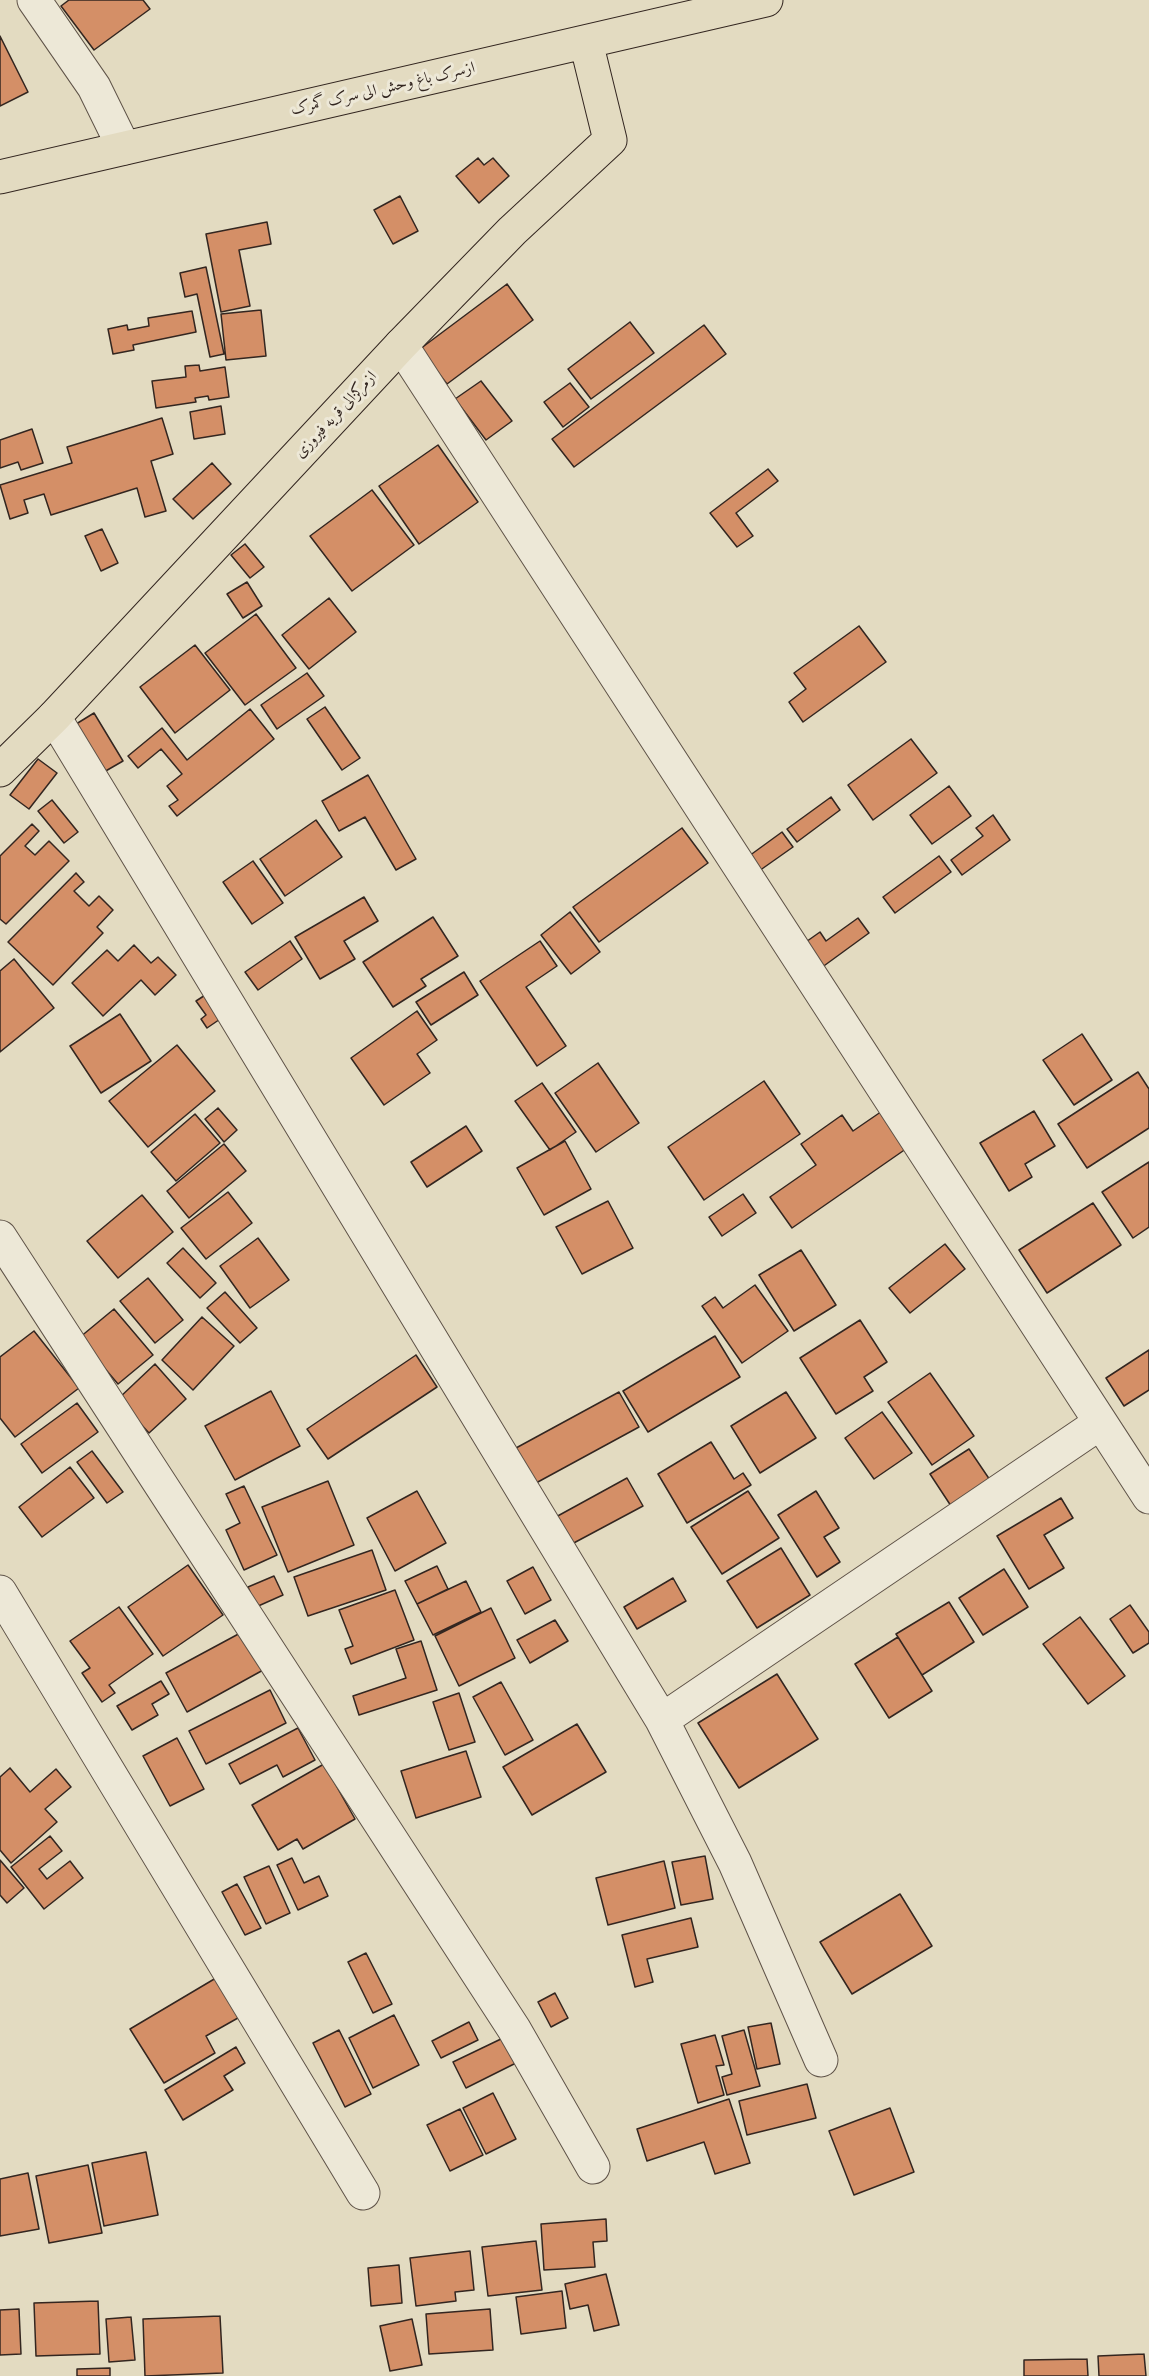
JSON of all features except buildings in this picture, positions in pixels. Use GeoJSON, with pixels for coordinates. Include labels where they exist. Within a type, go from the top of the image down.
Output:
{"type":"FeatureCollection","features":[{"type":"Feature","properties":{"kind":"main road","name":"ازسرک باغ وحش الی سرک گمرک"},"geometry":{"type":"LineString","coordinates":[[0,177],[760,1]]}},
{"type":"Feature","properties":{"kind":"main road","name":"ازمرکزالی قریه فیروزی"},"geometry":{"type":"LineString","coordinates":[[0,770],[54,717],[401,345],[512,231],[610,140],[586,42]]}},
{"type":"Feature","properties":{"kind":"street"},"geometry":{"type":"LineString","coordinates":[[34,0],[94,87],[124,148]]}},
{"type":"Feature","properties":{"kind":"street"},"geometry":{"type":"LineString","coordinates":[[401,345],[1149,1497]]}},
{"type":"Feature","properties":{"kind":"street"},"geometry":{"type":"LineString","coordinates":[[54,717],[662,1720],[735,1863],[821,2060]]}},
{"type":"Feature","properties":{"kind":"street"},"geometry":{"type":"LineString","coordinates":[[0,1237],[514,2029],[593,2168]]}},
{"type":"Feature","properties":{"kind":"street"},"geometry":{"type":"LineString","coordinates":[[662,1720],[1100,1423]]}},
{"type":"Feature","properties":{"kind":"street"},"geometry":{"type":"LineString","coordinates":[[0,1592],[363,2193]]}}]}
